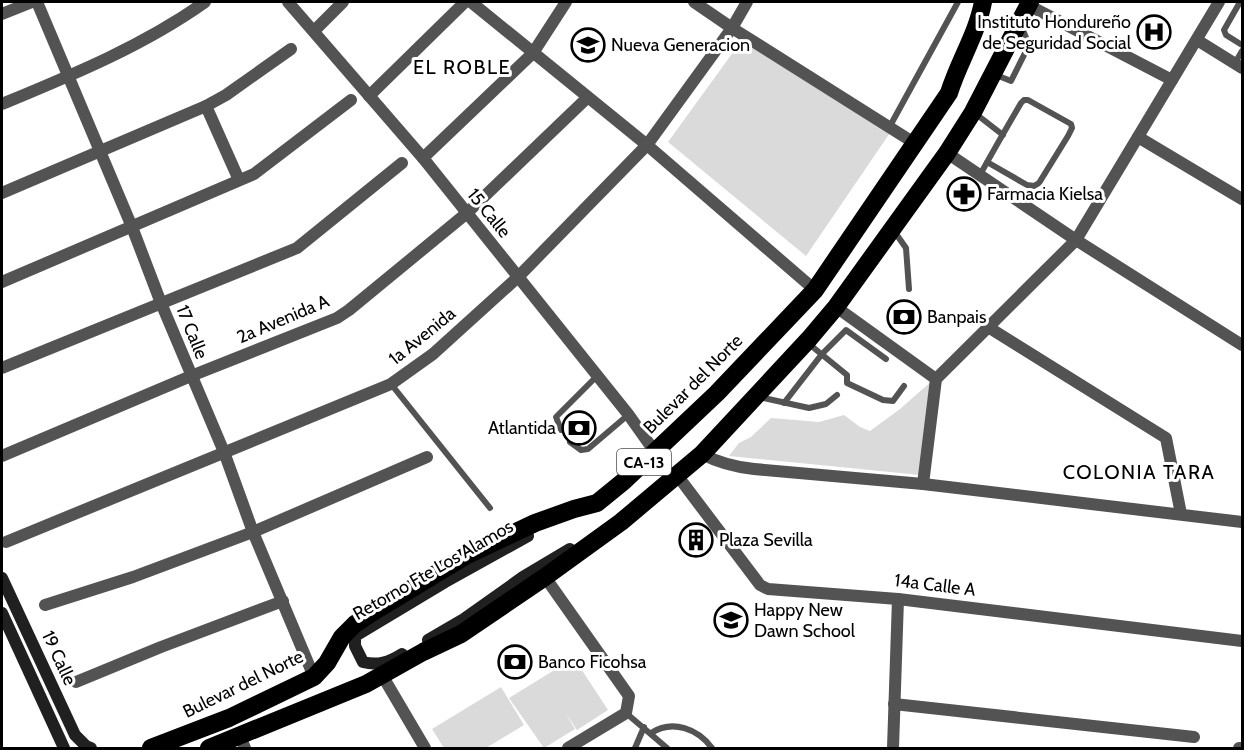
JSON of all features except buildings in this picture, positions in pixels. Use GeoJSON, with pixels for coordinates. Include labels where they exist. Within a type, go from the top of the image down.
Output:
{"type":"FeatureCollection","features":[{"type":"Feature","properties":{"kind":"highway","name":"Bulevar del Norte"},"geometry":{"type":"LineString","coordinates":[[151,748],[229,718],[314,677],[327,663],[342,637],[355,624],[467,555],[535,523],[597,503],[655,452],[760,348],[800,300],[916,144],[949,93],[979,21],[983,2]]}},
{"type":"Feature","properties":{"kind":"highway"},"geometry":{"type":"LineString","coordinates":[[949,93],[966,70],[993,2]]}},
{"type":"Feature","properties":{"kind":"highway"},"geometry":{"type":"LineString","coordinates":[[806,342],[952,137],[1027,3]]}},
{"type":"Feature","properties":{"kind":"highway","name":"CA-13"},"geometry":{"type":"LineString","coordinates":[[209,748],[242,742],[366,684],[460,634],[621,522],[702,454],[836,307],[947,153],[973,112],[1027,3]]}},
{"type":"Feature","properties":{"kind":"main road","name":"Retorno Fte Los Alamos"},"geometry":{"type":"LineString","coordinates":[[597,503],[521,539],[368,627],[355,636],[355,646],[359,657],[363,662],[375,665],[393,660],[464,620],[524,577],[621,522]]}},
{"type":"Feature","properties":{"kind":"main road","name":"19 Calle"},"geometry":{"type":"LineString","coordinates":[[2,578],[6,597],[75,735],[91,748]]}},
{"type":"Feature","properties":{"kind":"main road","name":"19 Calle"},"geometry":{"type":"LineString","coordinates":[[2,613],[64,748]]}},
{"type":"Feature","properties":{"kind":"street"},"geometry":{"type":"LineString","coordinates":[[2,14],[32,2]]}},
{"type":"Feature","properties":{"kind":"street","name":"17 Calle"},"geometry":{"type":"LineString","coordinates":[[37,2],[132,227],[161,303],[224,452],[253,532],[314,677]]}},
{"type":"Feature","properties":{"kind":"street"},"geometry":{"type":"LineString","coordinates":[[2,104],[159,33],[205,2]]}},
{"type":"Feature","properties":{"kind":"street","name":"15 Calle"},"geometry":{"type":"LineString","coordinates":[[288,2],[423,158],[628,414],[655,452]]}},
{"type":"Feature","properties":{"kind":"street"},"geometry":{"type":"LineString","coordinates":[[314,31],[343,2]]}},
{"type":"Feature","properties":{"kind":"street"},"geometry":{"type":"LineString","coordinates":[[369,96],[465,2]]}},
{"type":"Feature","properties":{"kind":"street"},"geometry":{"type":"LineString","coordinates":[[471,2],[647,145],[800,300]]}},
{"type":"Feature","properties":{"kind":"street"},"geometry":{"type":"LineString","coordinates":[[423,158],[532,53],[566,2]]}},
{"type":"Feature","properties":{"kind":"street"},"geometry":{"type":"LineString","coordinates":[[694,2],[916,144]]}},
{"type":"Feature","properties":{"kind":"street","name":"1a Avenida"},"geometry":{"type":"LineString","coordinates":[[6,542],[391,384],[433,354],[518,278],[647,145],[732,28],[747,2]]}},
{"type":"Feature","properties":{"kind":"street"},"geometry":{"type":"LineString","coordinates":[[923,484],[936,379],[1076,240],[1219,2]]}},
{"type":"Feature","properties":{"kind":"street"},"geometry":{"type":"LineString","coordinates":[[1027,3],[1172,80]]}},
{"type":"Feature","properties":{"kind":"street"},"geometry":{"type":"LineString","coordinates":[[1197,40],[1239,66]]}},
{"type":"Feature","properties":{"kind":"street"},"geometry":{"type":"LineString","coordinates":[[2,193],[206,106],[226,95],[291,49]]}},
{"type":"Feature","properties":{"kind":"street","name":"2a Avenida A"},"geometry":{"type":"LineString","coordinates":[[2,456],[336,318],[349,310],[467,213],[587,98]]}},
{"type":"Feature","properties":{"kind":"street"},"geometry":{"type":"LineString","coordinates":[[2,282],[254,174],[351,100]]}},
{"type":"Feature","properties":{"kind":"street"},"geometry":{"type":"LineString","coordinates":[[206,106],[239,180]]}},
{"type":"Feature","properties":{"kind":"street"},"geometry":{"type":"LineString","coordinates":[[1138,137],[1242,199]]}},
{"type":"Feature","properties":{"kind":"street"},"geometry":{"type":"LineString","coordinates":[[947,153],[1076,240],[1242,345]]}},
{"type":"Feature","properties":{"kind":"street"},"geometry":{"type":"LineString","coordinates":[[2,368],[297,248],[402,163]]}},
{"type":"Feature","properties":{"kind":"street"},"geometry":{"type":"LineString","coordinates":[[836,307],[936,379]]}},
{"type":"Feature","properties":{"kind":"street"},"geometry":{"type":"LineString","coordinates":[[988,327],[1166,438],[1181,514]]}},
{"type":"Feature","properties":{"kind":"street"},"geometry":{"type":"LineString","coordinates":[[702,454],[732,466],[923,484],[1242,522]]}},
{"type":"Feature","properties":{"kind":"street"},"geometry":{"type":"LineString","coordinates":[[45,606],[133,577],[253,532],[427,457]]}},
{"type":"Feature","properties":{"kind":"street","name":"14a Calle A"},"geometry":{"type":"LineString","coordinates":[[677,475],[760,585],[768,589],[898,598],[1242,641]]}},
{"type":"Feature","properties":{"kind":"street"},"geometry":{"type":"LineString","coordinates":[[545,577],[629,696],[626,713],[568,748]]}},
{"type":"Feature","properties":{"kind":"street"},"geometry":{"type":"LineString","coordinates":[[893,748],[898,598]]}},
{"type":"Feature","properties":{"kind":"street"},"geometry":{"type":"LineString","coordinates":[[76,682],[283,601]]}},
{"type":"Feature","properties":{"kind":"street"},"geometry":{"type":"LineString","coordinates":[[382,675],[425,748]]}},
{"type":"Feature","properties":{"kind":"street"},"geometry":{"type":"LineString","coordinates":[[894,704],[1194,737]]}},
{"type":"Feature","properties":{"kind":"lane"},"geometry":{"type":"LineString","coordinates":[[890,126],[958,2]]}},
{"type":"Feature","properties":{"kind":"lane"},"geometry":{"type":"LineString","coordinates":[[1240,2],[1224,30],[1242,45]]}},
{"type":"Feature","properties":{"kind":"lane"},"geometry":{"type":"LineString","coordinates":[[1239,66],[1242,51]]}},
{"type":"Feature","properties":{"kind":"lane"},"geometry":{"type":"LineString","coordinates":[[980,175],[987,162],[1024,100],[1028,100],[1071,124],[1072,128],[1039,183],[1034,186],[1027,185],[987,162]]}},
{"type":"Feature","properties":{"kind":"lane"},"geometry":{"type":"LineString","coordinates":[[973,112],[1003,135]]}},
{"type":"Feature","properties":{"kind":"lane"},"geometry":{"type":"LineString","coordinates":[[892,229],[906,248],[909,289]]}},
{"type":"Feature","properties":{"kind":"lane"},"geometry":{"type":"LineString","coordinates":[[784,402],[822,354],[846,330],[886,359]]}},
{"type":"Feature","properties":{"kind":"lane"},"geometry":{"type":"LineString","coordinates":[[806,342],[847,375],[847,383],[883,400],[893,401],[904,386]]}},
{"type":"Feature","properties":{"kind":"lane"},"geometry":{"type":"LineString","coordinates":[[561,430],[556,417],[597,376]]}},
{"type":"Feature","properties":{"kind":"lane"},"geometry":{"type":"LineString","coordinates":[[391,384],[490,508]]}},
{"type":"Feature","properties":{"kind":"lane"},"geometry":{"type":"LineString","coordinates":[[756,397],[809,408],[826,404],[837,395]]}},
{"type":"Feature","properties":{"kind":"lane"},"geometry":{"type":"LineString","coordinates":[[570,441],[581,450],[588,449],[628,414]]}},
{"type":"Feature","properties":{"kind":"lane"},"geometry":{"type":"LineString","coordinates":[[626,713],[667,748]]}},
{"type":"Feature","properties":{"kind":"lane"},"geometry":{"type":"LineString","coordinates":[[651,733],[659,728],[675,726],[690,729],[704,737],[712,748]]}},
{"type":"Feature","properties":{"kind":"lane"},"geometry":{"type":"LineString","coordinates":[[635,748],[644,727]]}},
{"type":"Feature","properties":{"kind":"shaded area"},"geometry":{"type":"Polygon","coordinates":[[[747,33],[894,127],[806,256],[668,142],[747,33]]]}},
{"type":"Feature","properties":{"kind":"shaded area"},"geometry":{"type":"Polygon","coordinates":[[[933,380],[920,475],[729,456],[739,443],[751,437],[771,418],[819,422],[844,415],[860,427],[870,431],[933,380]]]}},
{"type":"Feature","properties":{"kind":"shaded area"},"geometry":{"type":"Polygon","coordinates":[[[574,658],[608,710],[577,730],[565,712],[575,729],[544,748],[509,698],[574,658]]]}},
{"type":"Feature","properties":{"kind":"shaded area"},"geometry":{"type":"Polygon","coordinates":[[[501,687],[524,725],[486,748],[444,748],[432,729],[501,687]]]}},
{"type":"Feature","properties":{"kind":"place","name":"Instituto Hondureño de Seguridad Social"},"geometry":{"type":"Point","coordinates":[1154,32]}},
{"type":"Feature","properties":{"kind":"place","name":"Nueva Generacion"},"geometry":{"type":"Point","coordinates":[588,45]}},
{"type":"Feature","properties":{"kind":"place","name":"Farmacia Kielsa"},"geometry":{"type":"Point","coordinates":[964,194]}},
{"type":"Feature","properties":{"kind":"place","name":"Banpais"},"geometry":{"type":"Point","coordinates":[904,317]}},
{"type":"Feature","properties":{"kind":"place","name":"Atlantida"},"geometry":{"type":"Point","coordinates":[579,428]}},
{"type":"Feature","properties":{"kind":"place","name":"Plaza Sevilla"},"geometry":{"type":"Point","coordinates":[696,540]}},
{"type":"Feature","properties":{"kind":"place","name":"Happy New Dawn School"},"geometry":{"type":"Point","coordinates":[731,620]}},
{"type":"Feature","properties":{"kind":"place","name":"Banco Ficohsa"},"geometry":{"type":"Point","coordinates":[515,662]}},
{"type":"Feature","properties":{"kind":"district","name":"EL ROBLE"},"geometry":{"type":"Point","coordinates":[462,67]}},
{"type":"Feature","properties":{"kind":"district","name":"COLONIA TARA"},"geometry":{"type":"Point","coordinates":[1139,472]}}]}
